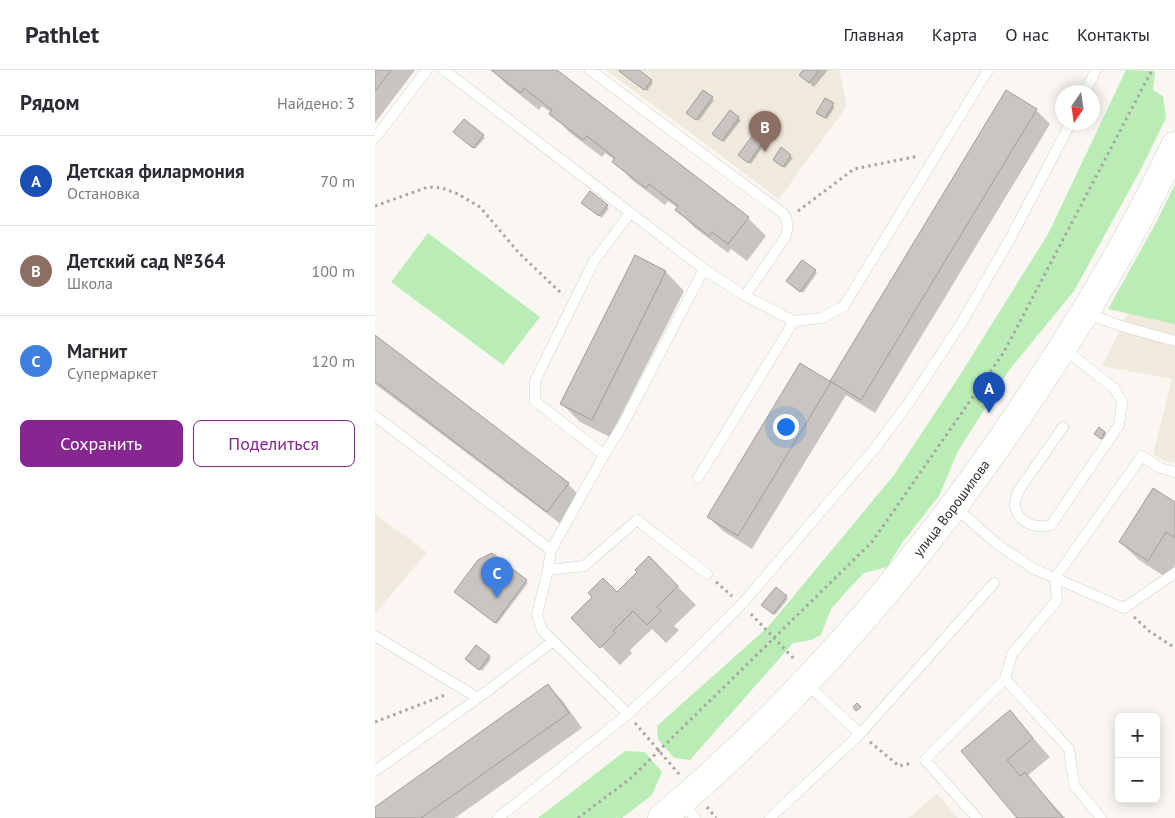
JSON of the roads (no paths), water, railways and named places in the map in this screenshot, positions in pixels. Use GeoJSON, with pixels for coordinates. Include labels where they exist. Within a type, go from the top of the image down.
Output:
{"type":"FeatureCollection","features":[{"type":"Feature","properties":{"kind":"street","name":"улица Ворошилова"},"geometry":{"type":"LineString","coordinates":[[685,809],[808,679],[900,575],[954,506],[1014,423],[1063,348],[1130,236],[1175,146]]}},
{"type":"Feature","properties":{"kind":"lane"},"geometry":{"type":"LineString","coordinates":[[375,138],[427,70]]}},
{"type":"Feature","properties":{"kind":"lane"},"geometry":{"type":"LineString","coordinates":[[444,70],[705,270],[745,296],[794,321],[822,318],[844,306],[988,70]]}},
{"type":"Feature","properties":{"kind":"lane"},"geometry":{"type":"LineString","coordinates":[[590,70],[784,214],[788,224],[785,236],[745,296]]}},
{"type":"Feature","properties":{"kind":"lane"},"geometry":{"type":"LineString","coordinates":[[1088,85],[1096,70]]}},
{"type":"Feature","properties":{"kind":"lane"},"geometry":{"type":"LineString","coordinates":[[498,818],[627,714],[685,661],[742,604],[876,447],[912,398],[962,322],[1011,239],[1067,130]]}},
{"type":"Feature","properties":{"kind":"lane"},"geometry":{"type":"LineString","coordinates":[[604,455],[535,401],[535,381],[594,262],[630,213]]}},
{"type":"Feature","properties":{"kind":"lane"},"geometry":{"type":"LineString","coordinates":[[627,714],[552,642],[542,630],[537,615],[551,550],[622,426],[705,270]]}},
{"type":"Feature","properties":{"kind":"lane"},"geometry":{"type":"LineString","coordinates":[[1085,312],[1121,326],[1175,341]]}},
{"type":"Feature","properties":{"kind":"lane"},"geometry":{"type":"LineString","coordinates":[[698,478],[794,321]]}},
{"type":"Feature","properties":{"kind":"lane"},"geometry":{"type":"LineString","coordinates":[[1063,348],[1114,388],[1122,402],[1119,425],[1051,525],[1042,527],[1031,526],[1020,518],[1015,505],[1017,493],[1063,427]]}},
{"type":"Feature","properties":{"kind":"lane"},"geometry":{"type":"LineString","coordinates":[[375,416],[551,550]]}},
{"type":"Feature","properties":{"kind":"lane"},"geometry":{"type":"LineString","coordinates":[[977,818],[925,760],[1005,679],[1012,654],[1057,600],[1055,578],[1142,456],[1161,468],[1175,472]]}},
{"type":"Feature","properties":{"kind":"lane"},"geometry":{"type":"LineString","coordinates":[[954,506],[997,544],[1034,569],[1124,608],[1175,573]]}},
{"type":"Feature","properties":{"kind":"lane"},"geometry":{"type":"LineString","coordinates":[[548,570],[584,566],[637,520],[707,574]]}},
{"type":"Feature","properties":{"kind":"lane"},"geometry":{"type":"LineString","coordinates":[[770,818],[860,734],[994,583]]}},
{"type":"Feature","properties":{"kind":"lane"},"geometry":{"type":"LineString","coordinates":[[375,636],[478,698]]}},
{"type":"Feature","properties":{"kind":"lane"},"geometry":{"type":"LineString","coordinates":[[375,771],[478,698],[552,642]]}},
{"type":"Feature","properties":{"kind":"lane"},"geometry":{"type":"LineString","coordinates":[[808,679],[860,734]]}},
{"type":"Feature","properties":{"kind":"lane"},"geometry":{"type":"LineString","coordinates":[[1005,679],[1069,749],[1074,785],[1101,818]]}},
{"type":"Feature","properties":{"kind":"place","name":"Детский сад №364"},"geometry":{"type":"Point","coordinates":[765,152]}},
{"type":"Feature","properties":{"kind":"place","name":"Детская филармония"},"geometry":{"type":"Point","coordinates":[989,413]}},
{"type":"Feature","properties":{"kind":"place","name":"Магнит"},"geometry":{"type":"Point","coordinates":[497,598]}}]}
